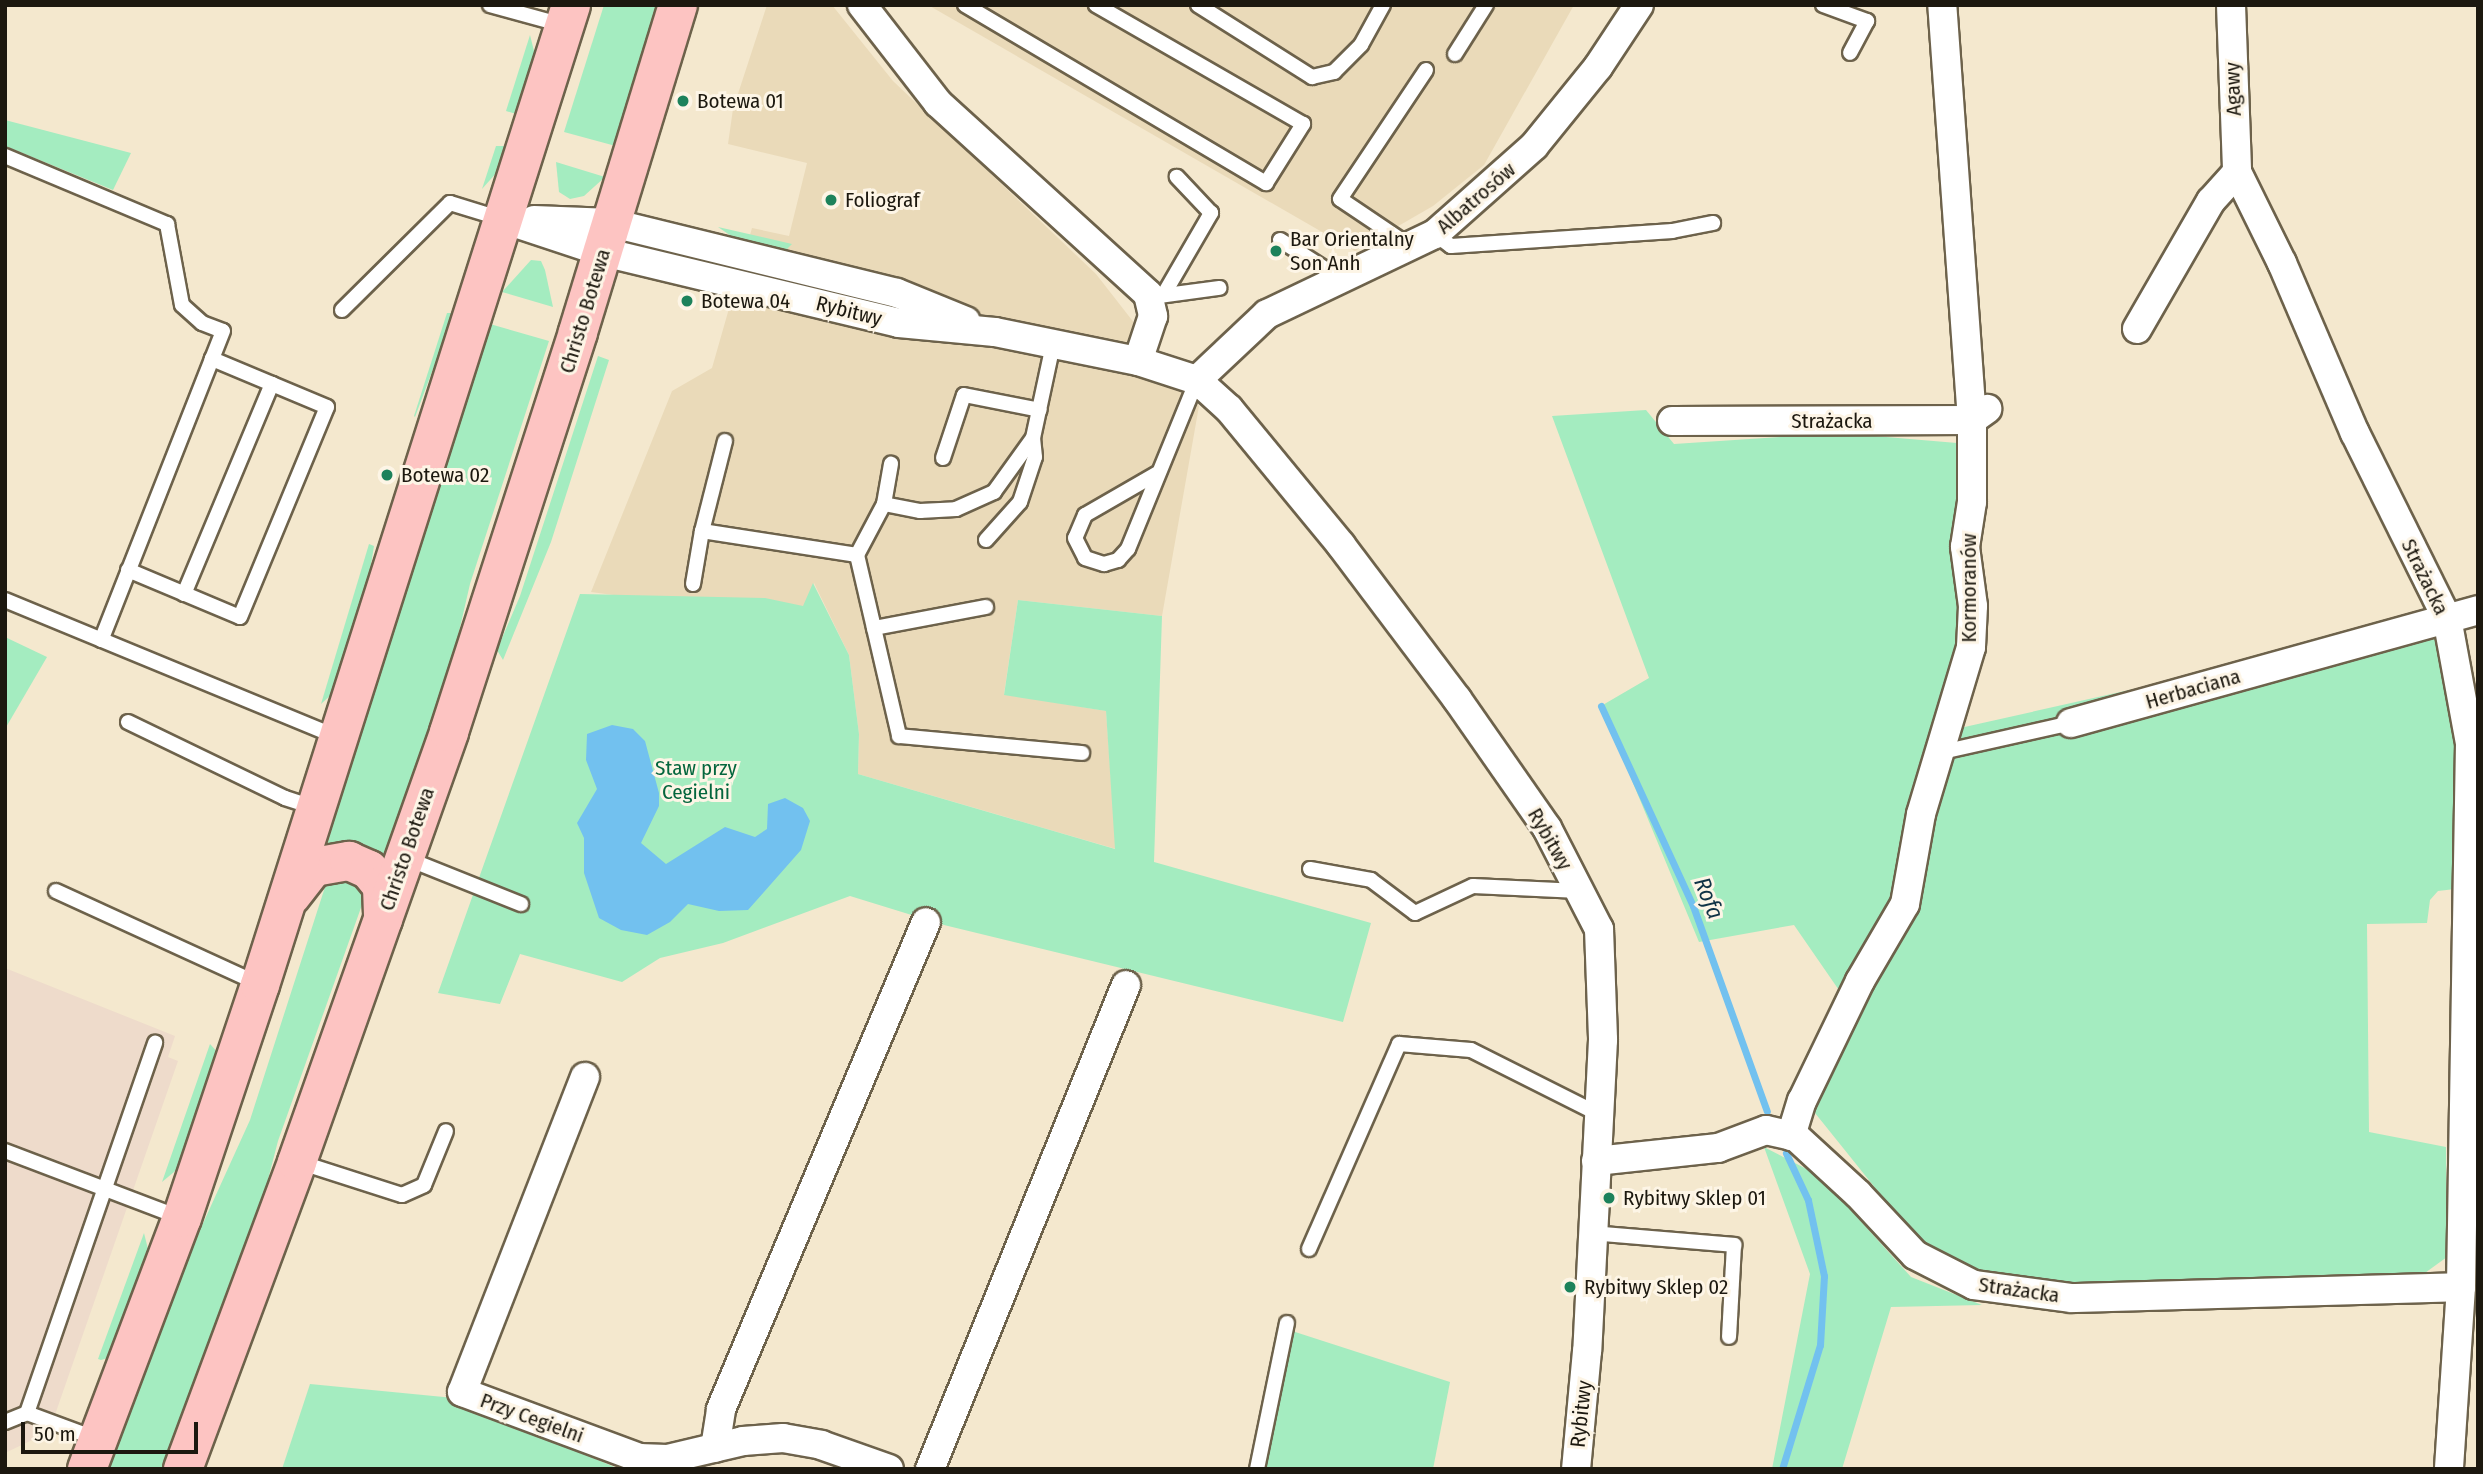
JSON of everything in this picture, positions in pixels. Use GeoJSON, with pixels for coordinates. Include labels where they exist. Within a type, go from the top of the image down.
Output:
{"type":"FeatureCollection","features":[{"type":"Feature","properties":{"kind":"main road"},"geometry":{"type":"LineString","coordinates":[[608,237],[678,5]]}},
{"type":"Feature","properties":{"kind":"main road"},"geometry":{"type":"LineString","coordinates":[[93,1454],[182,1218],[260,985],[567,15]]}},
{"type":"Feature","properties":{"kind":"main road","name":"Christo Botewa"},"geometry":{"type":"LineString","coordinates":[[183,1469],[297,1162],[404,858],[608,237]]}},
{"type":"Feature","properties":{"kind":"main road"},"geometry":{"type":"LineString","coordinates":[[284,910],[308,873],[322,864],[342,860],[363,866],[379,880],[386,898],[382,921]]}},
{"type":"Feature","properties":{"kind":"street"},"geometry":{"type":"LineString","coordinates":[[862,5],[938,103],[1158,297],[1138,361]]}},
{"type":"Feature","properties":{"kind":"street","name":"Albatrosów"},"geometry":{"type":"LineString","coordinates":[[1197,380],[1268,314],[1423,240],[1542,138],[1639,5]]}},
{"type":"Feature","properties":{"kind":"street","name":"Kormoranów"},"geometry":{"type":"LineString","coordinates":[[1791,1136],[1802,1101],[1860,981],[1905,904],[1920,814],[1971,647],[1973,606],[1965,547],[1980,414],[1942,5]]}},
{"type":"Feature","properties":{"kind":"street","name":"Agawy"},"geometry":{"type":"LineString","coordinates":[[2231,5],[2237,172]]}},
{"type":"Feature","properties":{"kind":"street"},"geometry":{"type":"LineString","coordinates":[[2137,330],[2211,201],[2237,172]]}},
{"type":"Feature","properties":{"kind":"street","name":"Strażacka"},"geometry":{"type":"LineString","coordinates":[[2237,172],[2282,263],[2355,433],[2446,618],[2471,713],[2471,1167],[2449,1469]]}},
{"type":"Feature","properties":{"kind":"street","name":"Rybitwy"},"geometry":{"type":"LineString","coordinates":[[503,219],[897,293],[995,332],[1138,361],[1197,380],[1229,409],[1341,545],[1547,828],[1599,929],[1603,1041],[1576,1469]]}},
{"type":"Feature","properties":{"kind":"street","name":"Strażacka"},"geometry":{"type":"LineString","coordinates":[[1671,421],[1980,414]]}},
{"type":"Feature","properties":{"kind":"street","name":"Herbaciana"},"geometry":{"type":"LineString","coordinates":[[2071,723],[2478,610]]}},
{"type":"Feature","properties":{"kind":"street"},"geometry":{"type":"LineString","coordinates":[[715,1448],[721,1409],[926,922]]}},
{"type":"Feature","properties":{"kind":"street"},"geometry":{"type":"LineString","coordinates":[[930,1469],[1126,985]]}},
{"type":"Feature","properties":{"kind":"street","name":"Przy Cegielni"},"geometry":{"type":"LineString","coordinates":[[585,1077],[462,1392],[639,1458],[667,1459],[764,1438],[800,1440],[889,1469]]}},
{"type":"Feature","properties":{"kind":"street"},"geometry":{"type":"LineString","coordinates":[[1595,1161],[1718,1148],[1766,1129],[1791,1136]]}},
{"type":"Feature","properties":{"kind":"street","name":"Strażacka"},"geometry":{"type":"LineString","coordinates":[[1791,1136],[1858,1194],[1914,1255],[1974,1285],[2071,1297],[2461,1287]]}},
{"type":"Feature","properties":{"kind":"lane"},"geometry":{"type":"LineString","coordinates":[[490,5],[567,15]]}},
{"type":"Feature","properties":{"kind":"lane"},"geometry":{"type":"LineString","coordinates":[[965,5],[1266,183],[1303,124],[1096,5]]}},
{"type":"Feature","properties":{"kind":"lane"},"geometry":{"type":"LineString","coordinates":[[1198,5],[1312,77],[1334,72],[1361,44],[1383,5]]}},
{"type":"Feature","properties":{"kind":"lane"},"geometry":{"type":"LineString","coordinates":[[1455,54],[1486,5]]}},
{"type":"Feature","properties":{"kind":"lane"},"geometry":{"type":"LineString","coordinates":[[1823,5],[1867,21],[1850,53]]}},
{"type":"Feature","properties":{"kind":"lane"},"geometry":{"type":"LineString","coordinates":[[1426,70],[1340,199],[1423,240],[1451,246],[1672,231],[1713,223]]}},
{"type":"Feature","properties":{"kind":"lane"},"geometry":{"type":"LineString","coordinates":[[5,156],[167,224],[182,305],[202,323],[223,331],[101,640]]}},
{"type":"Feature","properties":{"kind":"lane"},"geometry":{"type":"LineString","coordinates":[[1158,297],[1212,213],[1177,177]]}},
{"type":"Feature","properties":{"kind":"lane"},"geometry":{"type":"LineString","coordinates":[[342,310],[450,204],[503,219]]}},
{"type":"Feature","properties":{"kind":"lane"},"geometry":{"type":"LineString","coordinates":[[1280,240],[1327,270],[1336,281]]}},
{"type":"Feature","properties":{"kind":"lane"},"geometry":{"type":"LineString","coordinates":[[1158,297],[1219,288]]}},
{"type":"Feature","properties":{"kind":"lane"},"geometry":{"type":"LineString","coordinates":[[986,540],[1020,502],[1035,457],[1033,438],[1053,345]]}},
{"type":"Feature","properties":{"kind":"lane"},"geometry":{"type":"LineString","coordinates":[[128,570],[240,617],[327,407],[212,359]]}},
{"type":"Feature","properties":{"kind":"lane"},"geometry":{"type":"LineString","coordinates":[[1156,474],[1085,515],[1075,538],[1085,558],[1104,565],[1123,555],[1133,541],[1156,474],[1197,380]]}},
{"type":"Feature","properties":{"kind":"lane"},"geometry":{"type":"LineString","coordinates":[[184,594],[272,384]]}},
{"type":"Feature","properties":{"kind":"lane"},"geometry":{"type":"LineString","coordinates":[[943,458],[964,395],[1040,410]]}},
{"type":"Feature","properties":{"kind":"lane"},"geometry":{"type":"LineString","coordinates":[[884,504],[920,511],[956,509],[994,492],[1033,438]]}},
{"type":"Feature","properties":{"kind":"lane"},"geometry":{"type":"LineString","coordinates":[[693,584],[702,531],[725,441]]}},
{"type":"Feature","properties":{"kind":"lane"},"geometry":{"type":"LineString","coordinates":[[891,464],[884,504],[858,555],[899,736],[1082,753]]}},
{"type":"Feature","properties":{"kind":"lane"},"geometry":{"type":"LineString","coordinates":[[702,531],[858,555]]}},
{"type":"Feature","properties":{"kind":"lane"},"geometry":{"type":"LineString","coordinates":[[5,600],[340,738]]}},
{"type":"Feature","properties":{"kind":"lane"},"geometry":{"type":"LineString","coordinates":[[874,628],[986,607]]}},
{"type":"Feature","properties":{"kind":"lane"},"geometry":{"type":"LineString","coordinates":[[128,722],[285,798],[316,808]]}},
{"type":"Feature","properties":{"kind":"lane","name":"Herbaciana"},"geometry":{"type":"LineString","coordinates":[[1938,754],[2071,723]]}},
{"type":"Feature","properties":{"kind":"lane"},"geometry":{"type":"LineString","coordinates":[[404,858],[521,904]]}},
{"type":"Feature","properties":{"kind":"lane"},"geometry":{"type":"LineString","coordinates":[[1310,869],[1371,880],[1415,913],[1473,886],[1579,891]]}},
{"type":"Feature","properties":{"kind":"lane"},"geometry":{"type":"LineString","coordinates":[[56,891],[260,985]]}},
{"type":"Feature","properties":{"kind":"lane"},"geometry":{"type":"LineString","coordinates":[[5,1422],[27,1413],[155,1043]]}},
{"type":"Feature","properties":{"kind":"lane"},"geometry":{"type":"LineString","coordinates":[[1309,1249],[1399,1044],[1471,1050],[1598,1114]]}},
{"type":"Feature","properties":{"kind":"lane"},"geometry":{"type":"LineString","coordinates":[[297,1162],[402,1195],[424,1185],[446,1131]]}},
{"type":"Feature","properties":{"kind":"lane"},"geometry":{"type":"LineString","coordinates":[[5,1151],[182,1218]]}},
{"type":"Feature","properties":{"kind":"lane"},"geometry":{"type":"LineString","coordinates":[[1592,1233],[1734,1245],[1729,1337]]}},
{"type":"Feature","properties":{"kind":"lane"},"geometry":{"type":"LineString","coordinates":[[1257,1469],[1287,1323]]}},
{"type":"Feature","properties":{"kind":"lane"},"geometry":{"type":"LineString","coordinates":[[27,1413],[93,1454]]}},
{"type":"Feature","properties":{"kind":"shaded area"},"geometry":{"type":"Polygon","coordinates":[[[767,5],[832,5],[893,81],[1096,274],[1199,406],[1162,616],[1018,600],[1004,694],[1106,711],[1116,849],[858,774],[859,734],[849,655],[814,583],[798,620],[591,592],[672,391],[712,368],[752,228],[789,236],[807,163],[728,144],[733,109],[767,5]]]}},
{"type":"Feature","properties":{"kind":"shaded area"},"geometry":{"type":"Polygon","coordinates":[[[928,5],[1574,5],[1484,165],[1433,206],[1355,251],[928,5]]]}},
{"type":"Feature","properties":{"kind":"shaded area"},"geometry":{"type":"Polygon","coordinates":[[[5,968],[175,1036],[168,1057],[178,1061],[49,1432],[5,1453],[5,968]]]}},
{"type":"Feature","properties":{"kind":"green space"},"geometry":{"type":"Polygon","coordinates":[[[604,5],[665,5],[623,148],[564,132],[604,5]]]}},
{"type":"Feature","properties":{"kind":"green space"},"geometry":{"type":"Polygon","coordinates":[[[530,35],[535,55],[516,114],[506,111],[530,35]]]}},
{"type":"Feature","properties":{"kind":"green space"},"geometry":{"type":"Polygon","coordinates":[[[5,120],[131,153],[113,190],[5,146],[5,120]]]}},
{"type":"Feature","properties":{"kind":"green space"},"geometry":{"type":"Polygon","coordinates":[[[496,146],[506,146],[498,171],[482,189],[496,146]]]}},
{"type":"Feature","properties":{"kind":"green space"},"geometry":{"type":"Polygon","coordinates":[[[556,162],[605,177],[584,196],[570,199],[559,192],[556,162]]]}},
{"type":"Feature","properties":{"kind":"green space"},"geometry":{"type":"Polygon","coordinates":[[[718,227],[792,244],[783,253],[740,242],[718,227]]]}},
{"type":"Feature","properties":{"kind":"green space"},"geometry":{"type":"Polygon","coordinates":[[[531,260],[541,261],[553,307],[502,292],[531,260]]]}},
{"type":"Feature","properties":{"kind":"green space"},"geometry":{"type":"Polygon","coordinates":[[[447,313],[454,313],[415,417],[414,416],[447,313]]]}},
{"type":"Feature","properties":{"kind":"green space"},"geometry":{"type":"Polygon","coordinates":[[[490,324],[549,341],[470,584],[440,714],[389,865],[341,843],[327,844],[490,324]]]}},
{"type":"Feature","properties":{"kind":"green space"},"geometry":{"type":"Polygon","coordinates":[[[598,356],[609,360],[551,542],[503,660],[497,650],[520,596],[598,356]]]}},
{"type":"Feature","properties":{"kind":"green space"},"geometry":{"type":"Polygon","coordinates":[[[1646,410],[1674,444],[1839,433],[1957,443],[1967,494],[1963,652],[1898,905],[1843,996],[1794,925],[1699,942],[1601,706],[1649,678],[1552,416],[1646,410]]]}},
{"type":"Feature","properties":{"kind":"green space"},"geometry":{"type":"Polygon","coordinates":[[[369,544],[374,546],[368,583],[333,693],[321,704],[369,544]]]}},
{"type":"Feature","properties":{"kind":"green space","name":"Staw przy Cegielni"},"geometry":{"type":"Polygon","coordinates":[[[813,583],[849,655],[859,734],[858,774],[1115,849],[1106,711],[1004,695],[1018,600],[1162,616],[1154,862],[1371,923],[1343,1022],[944,925],[850,896],[723,943],[660,958],[622,982],[520,954],[500,1004],[438,993],[580,594],[765,598],[803,606],[813,583]]]}},
{"type":"Feature","properties":{"kind":"green space"},"geometry":{"type":"Polygon","coordinates":[[[2437,621],[2462,785],[2455,889],[2438,891],[2430,900],[2427,923],[2367,924],[2369,1132],[2446,1147],[2447,1257],[2418,1278],[2095,1284],[2016,1279],[1956,1265],[1913,1235],[1815,1113],[1822,1078],[1930,829],[1960,728],[2437,621]]]}},
{"type":"Feature","properties":{"kind":"green space"},"geometry":{"type":"Polygon","coordinates":[[[5,637],[47,657],[5,729],[5,637]]]}},
{"type":"Feature","properties":{"kind":"green space"},"geometry":{"type":"Polygon","coordinates":[[[352,874],[364,895],[363,902],[278,1141],[246,1264],[169,1469],[108,1469],[190,1252],[250,1120],[325,887],[352,874]]]}},
{"type":"Feature","properties":{"kind":"green space"},"geometry":{"type":"Polygon","coordinates":[[[210,1044],[219,1054],[180,1167],[162,1182],[210,1044]]]}},
{"type":"Feature","properties":{"kind":"green space"},"geometry":{"type":"Polygon","coordinates":[[[1764,1147],[1820,1176],[1911,1277],[1982,1305],[1891,1307],[1842,1469],[1772,1469],[1810,1274],[1764,1147]]]}},
{"type":"Feature","properties":{"kind":"green space"},"geometry":{"type":"Polygon","coordinates":[[[144,1233],[149,1253],[111,1357],[98,1359],[144,1233]]]}},
{"type":"Feature","properties":{"kind":"green space"},"geometry":{"type":"Polygon","coordinates":[[[1289,1330],[1450,1382],[1433,1469],[1260,1469],[1289,1330]]]}},
{"type":"Feature","properties":{"kind":"green space"},"geometry":{"type":"Polygon","coordinates":[[[310,1384],[454,1398],[619,1469],[282,1469],[310,1384]]]}},
{"type":"Feature","properties":{"kind":"water"},"geometry":{"type":"Polygon","coordinates":[[[612,725],[633,729],[645,741],[659,793],[659,806],[641,843],[666,864],[725,827],[755,837],[767,829],[768,804],[785,798],[803,808],[810,821],[801,850],[748,910],[719,911],[688,904],[670,922],[647,935],[621,930],[599,918],[584,873],[584,838],[577,823],[597,789],[586,760],[587,734],[612,725]]]}},
{"type":"Feature","properties":{"kind":"waterway","name":"Rofa"},"geometry":{"type":"LineString","coordinates":[[1601,706],[1693,906],[1767,1111]]}},
{"type":"Feature","properties":{"kind":"waterway","name":"Rofa"},"geometry":{"type":"LineString","coordinates":[[1782,1469],[1820,1345],[1824,1276],[1808,1200],[1786,1153]]}},
{"type":"Feature","properties":{"kind":"place","name":"Botewa 01"},"geometry":{"type":"Point","coordinates":[683,101]}},
{"type":"Feature","properties":{"kind":"place","name":"Foliograf"},"geometry":{"type":"Point","coordinates":[831,200]}},
{"type":"Feature","properties":{"kind":"place","name":"Bar Orientalny Son Anh"},"geometry":{"type":"Point","coordinates":[1276,251]}},
{"type":"Feature","properties":{"kind":"place","name":"Botewa 04"},"geometry":{"type":"Point","coordinates":[687,301]}},
{"type":"Feature","properties":{"kind":"place","name":"Botewa 02"},"geometry":{"type":"Point","coordinates":[387,475]}},
{"type":"Feature","properties":{"kind":"place","name":"Rybitwy Sklep 01"},"geometry":{"type":"Point","coordinates":[1609,1198]}},
{"type":"Feature","properties":{"kind":"place","name":"Rybitwy Sklep 02"},"geometry":{"type":"Point","coordinates":[1570,1287]}}]}
